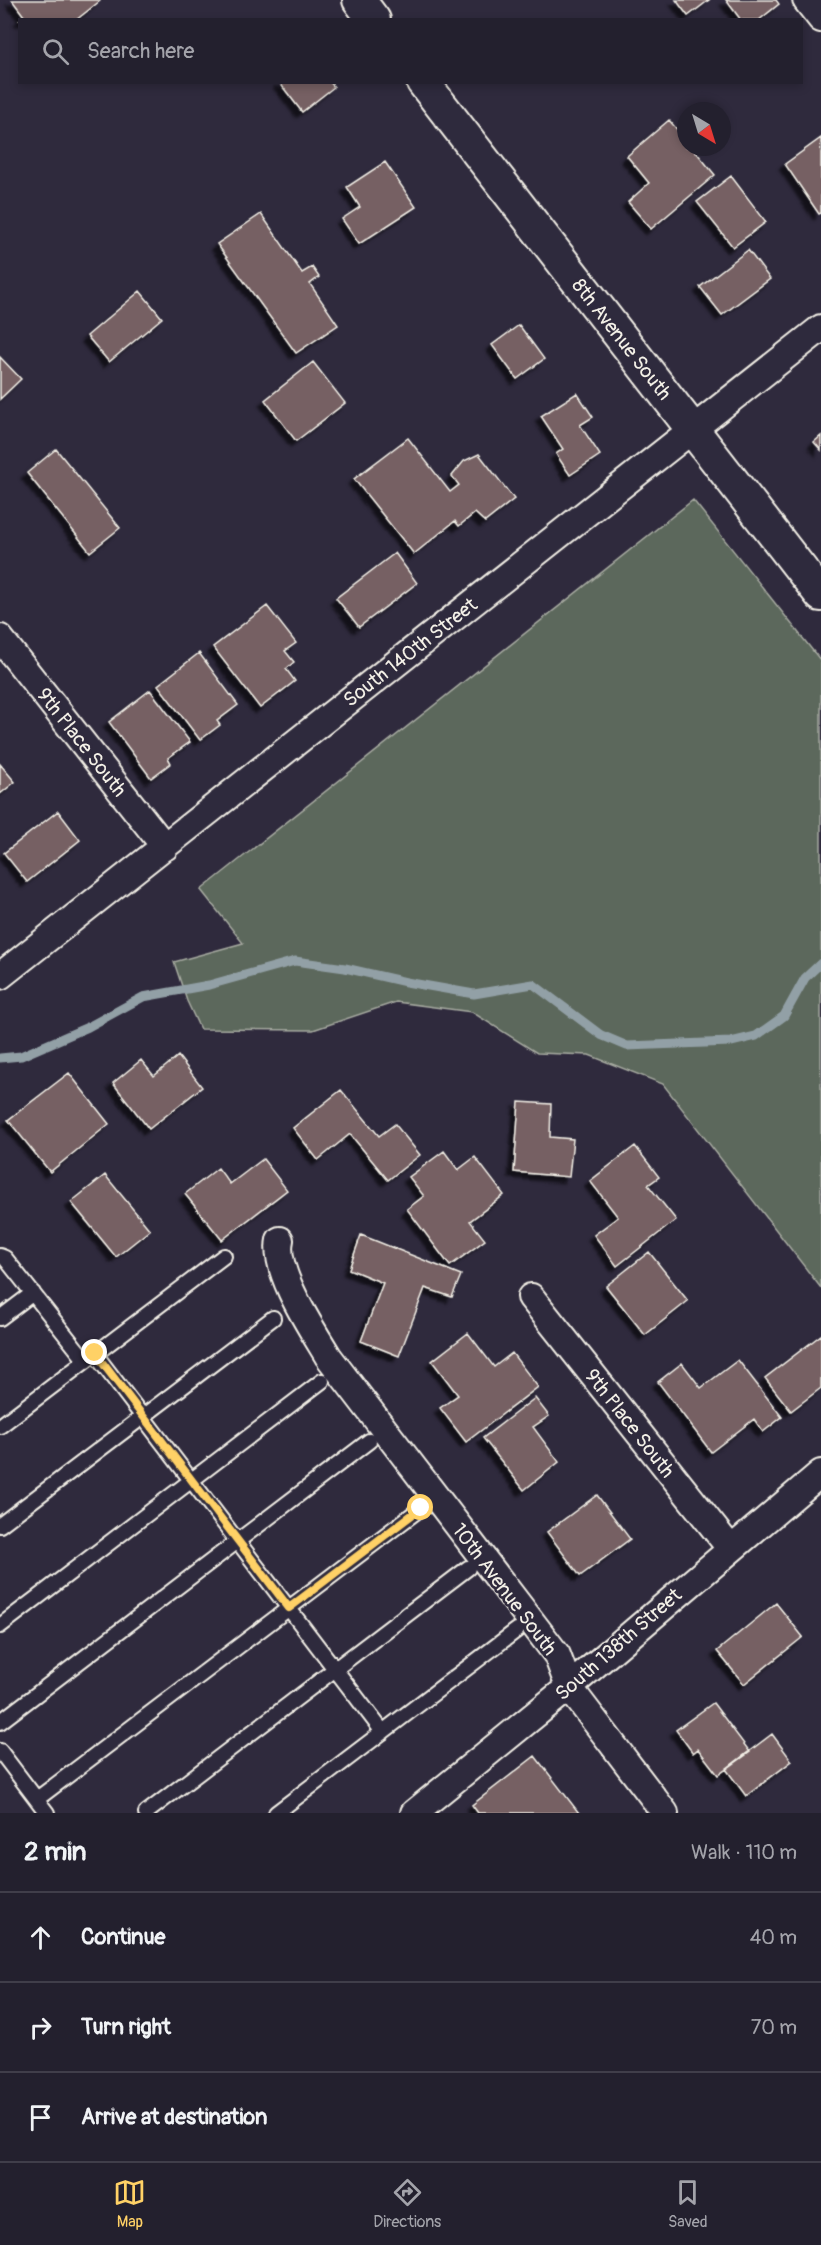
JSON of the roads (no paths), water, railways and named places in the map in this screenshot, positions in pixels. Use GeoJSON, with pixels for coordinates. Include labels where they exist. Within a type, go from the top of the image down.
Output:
{"type":"FeatureCollection","features":[{"type":"Feature","properties":{"kind":"street"},"geometry":{"type":"LineString","coordinates":[[359,0],[372,18]]}},
{"type":"Feature","properties":{"kind":"street"},"geometry":{"type":"LineString","coordinates":[[806,0],[821,19]]}},
{"type":"Feature","properties":{"kind":"street","name":"8th Avenue South"},"geometry":{"type":"LineString","coordinates":[[425,84],[821,595]]}},
{"type":"Feature","properties":{"kind":"street","name":"South 140th Street"},"geometry":{"type":"LineString","coordinates":[[0,976],[821,328]]}},
{"type":"Feature","properties":{"kind":"street","name":"9th Place South"},"geometry":{"type":"LineString","coordinates":[[0,638],[165,847]]}},
{"type":"Feature","properties":{"kind":"street","name":"10th Avenue South"},"geometry":{"type":"LineString","coordinates":[[280,1240],[278,1250],[282,1269],[328,1356],[557,1655],[569,1687],[666,1813]]}},
{"type":"Feature","properties":{"kind":"street","name":"9th Place South"},"geometry":{"type":"LineString","coordinates":[[531,1297],[730,1548]]}},
{"type":"Feature","properties":{"kind":"street","name":"South 138th Street"},"geometry":{"type":"LineString","coordinates":[[414,1813],[569,1687],[821,1473]]}},
{"type":"Feature","properties":{"kind":"lane"},"geometry":{"type":"LineString","coordinates":[[0,1256],[5,1258],[143,1417],[383,1732]]}},
{"type":"Feature","properties":{"kind":"lane"},"geometry":{"type":"LineString","coordinates":[[0,1426],[224,1256]]}},
{"type":"Feature","properties":{"kind":"lane"},"geometry":{"type":"LineString","coordinates":[[0,1318],[33,1293]]}},
{"type":"Feature","properties":{"kind":"lane"},"geometry":{"type":"LineString","coordinates":[[0,1525],[273,1318]]}},
{"type":"Feature","properties":{"kind":"lane"},"geometry":{"type":"LineString","coordinates":[[0,1626],[322,1381]]}},
{"type":"Feature","properties":{"kind":"lane"},"geometry":{"type":"LineString","coordinates":[[0,1722],[369,1441]]}},
{"type":"Feature","properties":{"kind":"lane"},"geometry":{"type":"LineString","coordinates":[[37,1799],[421,1508]]}},
{"type":"Feature","properties":{"kind":"lane"},"geometry":{"type":"LineString","coordinates":[[146,1813],[468,1568]]}},
{"type":"Feature","properties":{"kind":"lane"},"geometry":{"type":"LineString","coordinates":[[276,1813],[517,1630]]}},
{"type":"Feature","properties":{"kind":"lane"},"geometry":{"type":"LineString","coordinates":[[0,1751],[47,1813]]}},
{"type":"Feature","properties":{"kind":"waterway"},"geometry":{"type":"LineString","coordinates":[[0,1058],[21,1056],[88,1027],[143,997],[209,985],[295,961],[345,968],[474,994],[533,984],[601,1035],[627,1046],[731,1042],[756,1036],[784,1016],[805,978],[821,963]]}}]}
